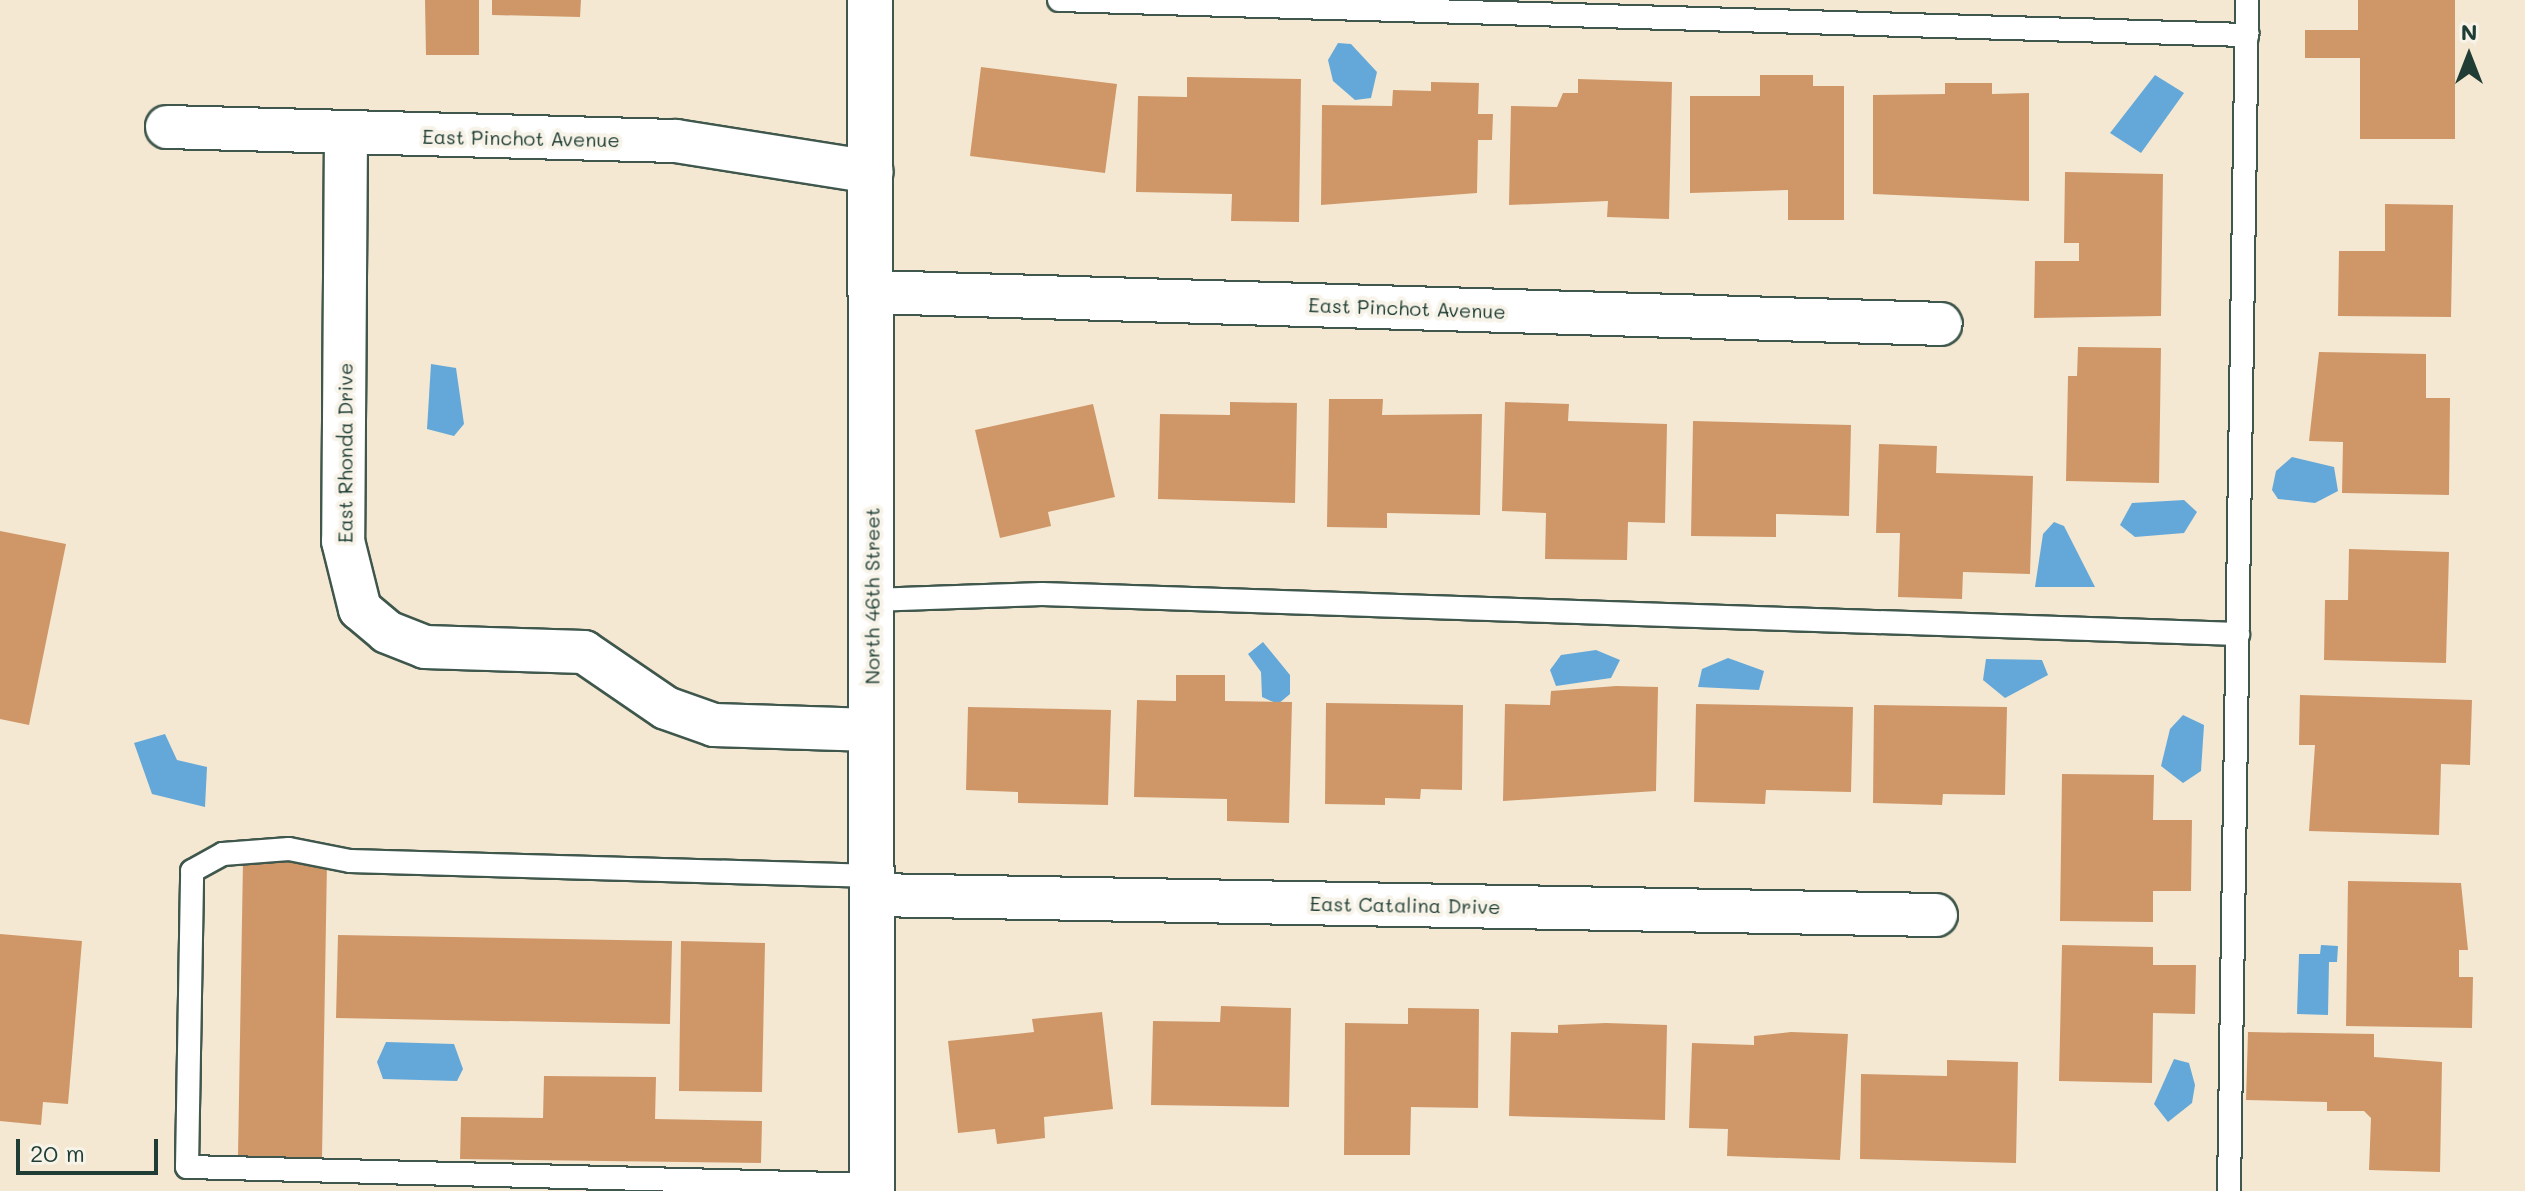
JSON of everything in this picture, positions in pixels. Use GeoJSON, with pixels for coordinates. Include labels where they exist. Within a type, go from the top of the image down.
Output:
{"type":"FeatureCollection","features":[{"type":"Feature","properties":{"kind":"street","name":"North 46th Street"},"geometry":{"type":"LineString","coordinates":[[870,0],[875,885],[872,1188]]}},
{"type":"Feature","properties":{"kind":"street","name":"East Pinchot Avenue"},"geometry":{"type":"LineString","coordinates":[[167,127],[676,141],[872,172]]}},
{"type":"Feature","properties":{"kind":"street","name":"East Rhonda Drive"},"geometry":{"type":"LineString","coordinates":[[346,134],[343,541],[360,609],[387,632],[425,647],[584,652],[666,708],[714,725],[872,730]]}},
{"type":"Feature","properties":{"kind":"street","name":"East Pinchot Avenue"},"geometry":{"type":"LineString","coordinates":[[872,292],[1941,324]]}},
{"type":"Feature","properties":{"kind":"street","name":"East Catalina Drive"},"geometry":{"type":"LineString","coordinates":[[875,885],[1936,915]]}},
{"type":"Feature","properties":{"kind":"lane"},"geometry":{"type":"LineString","coordinates":[[1059,0],[2247,35]]}},
{"type":"Feature","properties":{"kind":"lane"},"geometry":{"type":"LineString","coordinates":[[2229,1191],[2247,0]]}},
{"type":"Feature","properties":{"kind":"lane"},"geometry":{"type":"LineString","coordinates":[[872,600],[1121,596],[2238,634]]}},
{"type":"Feature","properties":{"kind":"lane"},"geometry":{"type":"LineString","coordinates":[[872,1188],[187,1167],[192,871],[223,854],[289,849],[350,861],[875,885]]}},
{"type":"Feature","properties":{"kind":"water"},"geometry":{"type":"Polygon","coordinates":[[[1338,43],[1351,44],[1377,72],[1371,98],[1355,100],[1333,81],[1328,60],[1338,43]]]}},
{"type":"Feature","properties":{"kind":"water"},"geometry":{"type":"Polygon","coordinates":[[[2155,75],[2184,93],[2141,153],[2110,133],[2155,75]]]}},
{"type":"Feature","properties":{"kind":"water"},"geometry":{"type":"Polygon","coordinates":[[[431,364],[456,368],[464,424],[454,436],[427,429],[431,364]]]}},
{"type":"Feature","properties":{"kind":"water"},"geometry":{"type":"Polygon","coordinates":[[[2292,457],[2334,467],[2338,491],[2315,503],[2278,499],[2272,490],[2276,471],[2292,457]]]}},
{"type":"Feature","properties":{"kind":"water"},"geometry":{"type":"Polygon","coordinates":[[[2184,500],[2197,512],[2184,533],[2135,537],[2120,525],[2132,503],[2184,500]]]}},
{"type":"Feature","properties":{"kind":"water"},"geometry":{"type":"Polygon","coordinates":[[[2054,522],[2064,526],[2095,587],[2035,587],[2043,534],[2054,522]]]}},
{"type":"Feature","properties":{"kind":"water"},"geometry":{"type":"Polygon","coordinates":[[[1263,642],[1290,675],[1290,694],[1278,704],[1262,697],[1261,672],[1248,654],[1263,642]]]}},
{"type":"Feature","properties":{"kind":"water"},"geometry":{"type":"Polygon","coordinates":[[[1596,650],[1620,660],[1611,678],[1556,686],[1550,670],[1561,655],[1596,650]]]}},
{"type":"Feature","properties":{"kind":"water"},"geometry":{"type":"Polygon","coordinates":[[[1728,658],[1764,671],[1759,690],[1698,687],[1702,669],[1728,658]]]}},
{"type":"Feature","properties":{"kind":"water"},"geometry":{"type":"Polygon","coordinates":[[[1986,659],[2042,660],[2048,675],[2005,698],[1983,680],[1986,659]]]}},
{"type":"Feature","properties":{"kind":"water"},"geometry":{"type":"Polygon","coordinates":[[[2183,715],[2204,725],[2201,771],[2183,783],[2161,766],[2170,729],[2183,715]]]}},
{"type":"Feature","properties":{"kind":"water"},"geometry":{"type":"Polygon","coordinates":[[[165,734],[177,760],[207,767],[205,807],[152,794],[134,743],[165,734]]]}},
{"type":"Feature","properties":{"kind":"water"},"geometry":{"type":"Polygon","coordinates":[[[2321,945],[2338,946],[2337,962],[2329,962],[2328,1015],[2297,1014],[2299,954],[2320,954],[2321,945]]]}},
{"type":"Feature","properties":{"kind":"water"},"geometry":{"type":"Polygon","coordinates":[[[386,1042],[454,1044],[463,1069],[457,1081],[383,1079],[377,1062],[386,1042]]]}},
{"type":"Feature","properties":{"kind":"water"},"geometry":{"type":"Polygon","coordinates":[[[2174,1059],[2189,1063],[2195,1085],[2192,1103],[2168,1122],[2154,1104],[2174,1059]]]}},
{"type":"Feature","properties":{"kind":"building"},"geometry":{"type":"Polygon","coordinates":[[[425,0],[479,0],[479,55],[426,55],[425,0]]]}},
{"type":"Feature","properties":{"kind":"building"},"geometry":{"type":"Polygon","coordinates":[[[492,0],[581,0],[580,17],[492,15],[492,0]]]}},
{"type":"Feature","properties":{"kind":"building"},"geometry":{"type":"Polygon","coordinates":[[[2358,0],[2455,0],[2455,139],[2360,139],[2360,58],[2305,58],[2305,30],[2358,30],[2358,0]]]}},
{"type":"Feature","properties":{"kind":"building"},"geometry":{"type":"Polygon","coordinates":[[[981,67],[1117,84],[1105,173],[970,156],[981,67]]]}},
{"type":"Feature","properties":{"kind":"building"},"geometry":{"type":"Polygon","coordinates":[[[1760,75],[1813,75],[1813,86],[1844,86],[1844,220],[1788,220],[1788,190],[1690,193],[1690,96],[1760,96],[1760,75]]]}},
{"type":"Feature","properties":{"kind":"building"},"geometry":{"type":"Polygon","coordinates":[[[1187,77],[1301,79],[1299,222],[1231,221],[1232,194],[1136,192],[1138,96],[1187,97],[1187,77]]]}},
{"type":"Feature","properties":{"kind":"building"},"geometry":{"type":"Polygon","coordinates":[[[1578,79],[1672,82],[1669,219],[1607,217],[1608,201],[1509,205],[1511,106],[1557,107],[1563,93],[1578,93],[1578,79]]]}},
{"type":"Feature","properties":{"kind":"building"},"geometry":{"type":"Polygon","coordinates":[[[1431,82],[1479,83],[1478,114],[1493,114],[1492,140],[1478,140],[1477,193],[1321,205],[1322,105],[1392,106],[1393,90],[1431,91],[1431,82]]]}},
{"type":"Feature","properties":{"kind":"building"},"geometry":{"type":"Polygon","coordinates":[[[1945,83],[1992,83],[1992,94],[2029,93],[2029,201],[1873,194],[1873,95],[1945,94],[1945,83]]]}},
{"type":"Feature","properties":{"kind":"building"},"geometry":{"type":"Polygon","coordinates":[[[2065,172],[2163,174],[2161,316],[2034,318],[2035,261],[2079,261],[2079,243],[2064,243],[2065,172]]]}},
{"type":"Feature","properties":{"kind":"building"},"geometry":{"type":"Polygon","coordinates":[[[2385,204],[2453,205],[2451,317],[2338,316],[2339,251],[2385,251],[2385,204]]]}},
{"type":"Feature","properties":{"kind":"building"},"geometry":{"type":"Polygon","coordinates":[[[2078,347],[2161,348],[2159,483],[2066,481],[2068,376],[2077,376],[2078,347]]]}},
{"type":"Feature","properties":{"kind":"building"},"geometry":{"type":"Polygon","coordinates":[[[2319,352],[2426,354],[2426,398],[2450,398],[2449,495],[2342,493],[2343,442],[2309,441],[2319,352]]]}},
{"type":"Feature","properties":{"kind":"building"},"geometry":{"type":"Polygon","coordinates":[[[1329,399],[1383,399],[1382,415],[1482,414],[1480,515],[1387,513],[1387,528],[1327,527],[1329,399]]]}},
{"type":"Feature","properties":{"kind":"building"},"geometry":{"type":"Polygon","coordinates":[[[1230,402],[1297,403],[1295,503],[1158,499],[1160,414],[1230,415],[1230,402]]]}},
{"type":"Feature","properties":{"kind":"building"},"geometry":{"type":"Polygon","coordinates":[[[1505,402],[1569,404],[1568,421],[1667,424],[1665,523],[1628,522],[1627,560],[1545,559],[1546,513],[1502,511],[1505,402]]]}},
{"type":"Feature","properties":{"kind":"building"},"geometry":{"type":"Polygon","coordinates":[[[1093,404],[1115,497],[1048,512],[1051,526],[1000,538],[975,430],[1093,404]]]}},
{"type":"Feature","properties":{"kind":"building"},"geometry":{"type":"Polygon","coordinates":[[[1693,421],[1851,425],[1849,516],[1776,514],[1776,537],[1691,536],[1693,421]]]}},
{"type":"Feature","properties":{"kind":"building"},"geometry":{"type":"Polygon","coordinates":[[[1879,444],[1937,446],[1936,473],[2033,476],[2030,574],[1963,572],[1962,599],[1898,597],[1900,533],[1876,533],[1879,444]]]}},
{"type":"Feature","properties":{"kind":"building"},"geometry":{"type":"Polygon","coordinates":[[[0,531],[66,544],[29,725],[0,719],[0,531]]]}},
{"type":"Feature","properties":{"kind":"building"},"geometry":{"type":"Polygon","coordinates":[[[2349,549],[2449,552],[2446,663],[2324,660],[2325,600],[2348,600],[2349,549]]]}},
{"type":"Feature","properties":{"kind":"building"},"geometry":{"type":"Polygon","coordinates":[[[1176,675],[1225,675],[1225,701],[1292,702],[1289,823],[1227,821],[1227,799],[1134,797],[1137,700],[1176,701],[1176,675]]]}},
{"type":"Feature","properties":{"kind":"building"},"geometry":{"type":"Polygon","coordinates":[[[1616,686],[1658,687],[1656,791],[1503,801],[1505,704],[1550,705],[1551,691],[1616,686]]]}},
{"type":"Feature","properties":{"kind":"building"},"geometry":{"type":"Polygon","coordinates":[[[2300,695],[2472,700],[2470,765],[2441,764],[2439,835],[2309,831],[2315,745],[2299,745],[2300,695]]]}},
{"type":"Feature","properties":{"kind":"building"},"geometry":{"type":"Polygon","coordinates":[[[1326,703],[1463,705],[1462,790],[1421,789],[1420,799],[1385,798],[1385,805],[1325,804],[1326,703]]]}},
{"type":"Feature","properties":{"kind":"building"},"geometry":{"type":"Polygon","coordinates":[[[1696,704],[1853,707],[1851,792],[1766,790],[1765,804],[1694,802],[1696,704]]]}},
{"type":"Feature","properties":{"kind":"building"},"geometry":{"type":"Polygon","coordinates":[[[1874,705],[2007,707],[2005,795],[1943,794],[1942,805],[1873,803],[1874,705]]]}},
{"type":"Feature","properties":{"kind":"building"},"geometry":{"type":"Polygon","coordinates":[[[968,707],[1111,710],[1108,805],[1018,803],[1018,792],[966,790],[968,707]]]}},
{"type":"Feature","properties":{"kind":"building"},"geometry":{"type":"Polygon","coordinates":[[[2062,774],[2154,775],[2153,820],[2192,820],[2191,891],[2153,891],[2153,922],[2060,921],[2062,774]]]}},
{"type":"Feature","properties":{"kind":"building"},"geometry":{"type":"Polygon","coordinates":[[[243,861],[327,862],[322,1158],[238,1156],[243,861]]]}},
{"type":"Feature","properties":{"kind":"building"},"geometry":{"type":"Polygon","coordinates":[[[2348,881],[2461,883],[2468,950],[2459,950],[2459,977],[2473,977],[2472,1028],[2346,1026],[2348,881]]]}},
{"type":"Feature","properties":{"kind":"building"},"geometry":{"type":"Polygon","coordinates":[[[0,934],[82,941],[68,1104],[43,1102],[41,1125],[0,1121],[0,934]]]}},
{"type":"Feature","properties":{"kind":"building"},"geometry":{"type":"Polygon","coordinates":[[[338,935],[672,941],[670,1024],[336,1018],[338,935]]]}},
{"type":"Feature","properties":{"kind":"building"},"geometry":{"type":"Polygon","coordinates":[[[681,941],[765,943],[762,1092],[679,1091],[681,941]]]}},
{"type":"Feature","properties":{"kind":"building"},"geometry":{"type":"Polygon","coordinates":[[[2062,945],[2153,947],[2153,965],[2196,965],[2195,1014],[2153,1013],[2152,1083],[2059,1081],[2062,945]]]}},
{"type":"Feature","properties":{"kind":"building"},"geometry":{"type":"Polygon","coordinates":[[[1221,1006],[1291,1008],[1289,1107],[1151,1105],[1153,1021],[1220,1022],[1221,1006]]]}},
{"type":"Feature","properties":{"kind":"building"},"geometry":{"type":"Polygon","coordinates":[[[1408,1008],[1479,1009],[1478,1108],[1411,1107],[1410,1155],[1344,1155],[1345,1023],[1408,1024],[1408,1008]]]}},
{"type":"Feature","properties":{"kind":"building"},"geometry":{"type":"Polygon","coordinates":[[[1102,1012],[1113,1109],[1044,1117],[1045,1138],[997,1144],[995,1129],[958,1133],[948,1041],[1034,1032],[1032,1019],[1102,1012]]]}},
{"type":"Feature","properties":{"kind":"building"},"geometry":{"type":"Polygon","coordinates":[[[1558,1025],[1667,1025],[1665,1120],[1509,1116],[1511,1032],[1558,1033],[1558,1025]]]}},
{"type":"Feature","properties":{"kind":"building"},"geometry":{"type":"Polygon","coordinates":[[[1791,1032],[1848,1034],[1840,1160],[1727,1156],[1728,1129],[1689,1128],[1692,1043],[1754,1045],[1754,1036],[1791,1032]]]}},
{"type":"Feature","properties":{"kind":"building"},"geometry":{"type":"Polygon","coordinates":[[[2248,1032],[2374,1034],[2374,1057],[2442,1062],[2440,1172],[2369,1170],[2371,1118],[2364,1111],[2327,1111],[2327,1102],[2246,1100],[2248,1032]]]}},
{"type":"Feature","properties":{"kind":"building"},"geometry":{"type":"Polygon","coordinates":[[[1947,1060],[2018,1062],[2016,1163],[1860,1159],[1861,1074],[1947,1076],[1947,1060]]]}},
{"type":"Feature","properties":{"kind":"building"},"geometry":{"type":"Polygon","coordinates":[[[544,1076],[656,1077],[655,1119],[762,1121],[761,1163],[460,1159],[461,1117],[543,1118],[544,1076]]]}}]}
